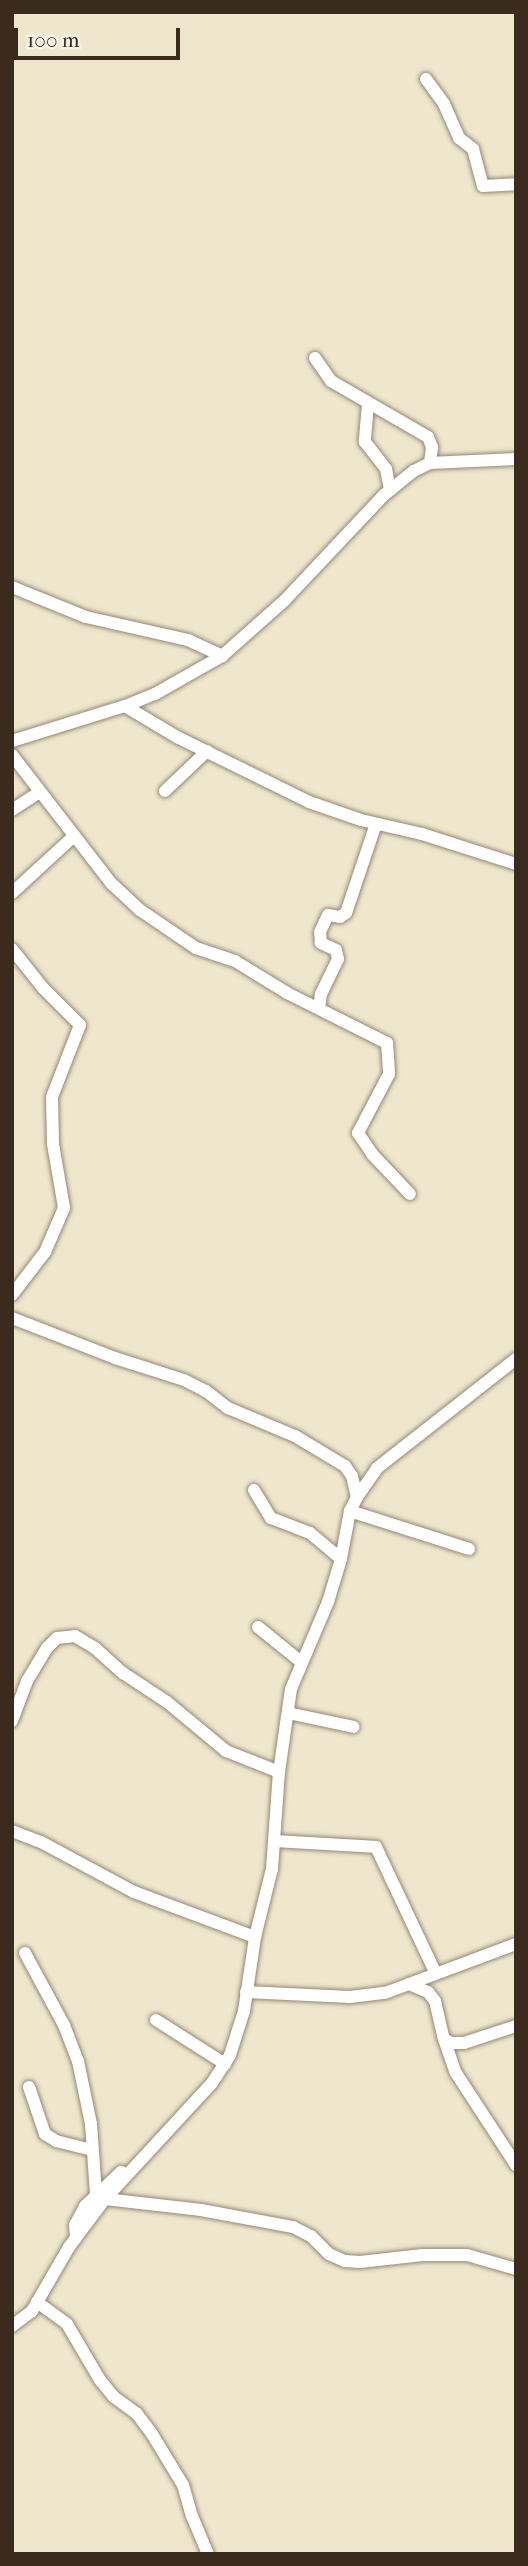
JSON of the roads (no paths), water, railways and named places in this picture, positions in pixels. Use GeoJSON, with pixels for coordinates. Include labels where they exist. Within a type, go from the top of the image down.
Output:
{"type":"FeatureCollection","features":[{"type":"Feature","properties":{"kind":"street"},"geometry":{"type":"LineString","coordinates":[[426,79],[444,104],[459,138],[473,149],[483,186],[516,184]]}},
{"type":"Feature","properties":{"kind":"street"},"geometry":{"type":"LineString","coordinates":[[315,358],[331,381],[428,437],[432,447],[430,463]]}},
{"type":"Feature","properties":{"kind":"street"},"geometry":{"type":"LineString","coordinates":[[368,404],[365,442],[386,469],[390,489]]}},
{"type":"Feature","properties":{"kind":"street"},"geometry":{"type":"LineString","coordinates":[[12,741],[155,694],[222,656],[285,600],[390,489],[430,463],[516,459]]}},
{"type":"Feature","properties":{"kind":"street"},"geometry":{"type":"LineString","coordinates":[[12,587],[86,617],[188,640],[222,656]]}},
{"type":"Feature","properties":{"kind":"street"},"geometry":{"type":"LineString","coordinates":[[125,706],[309,802],[516,864]]}},
{"type":"Feature","properties":{"kind":"street"},"geometry":{"type":"LineString","coordinates":[[165,792],[207,751]]}},
{"type":"Feature","properties":{"kind":"street"},"geometry":{"type":"LineString","coordinates":[[12,755],[117,889],[169,932],[211,955],[235,961],[389,1045],[389,1074],[358,1133],[380,1164],[410,1194]]}},
{"type":"Feature","properties":{"kind":"street"},"geometry":{"type":"LineString","coordinates":[[12,810],[40,792]]}},
{"type":"Feature","properties":{"kind":"street"},"geometry":{"type":"LineString","coordinates":[[319,1008],[321,994],[338,959],[335,950],[321,943],[320,932],[328,915],[340,917],[346,913],[376,824]]}},
{"type":"Feature","properties":{"kind":"street"},"geometry":{"type":"LineString","coordinates":[[12,893],[74,836]]}},
{"type":"Feature","properties":{"kind":"street"},"geometry":{"type":"LineString","coordinates":[[12,949],[43,988],[80,1025],[52,1097],[53,1144],[64,1208],[45,1252],[12,1295]]}},
{"type":"Feature","properties":{"kind":"street"},"geometry":{"type":"LineString","coordinates":[[12,1318],[115,1358],[184,1380],[206,1391],[228,1408],[295,1436],[345,1466],[352,1476],[357,1497]]}},
{"type":"Feature","properties":{"kind":"street"},"geometry":{"type":"LineString","coordinates":[[12,2326],[24,2319],[37,2302],[101,2196],[137,2163],[212,2083],[225,2064],[244,2011],[255,1937],[268,1891],[276,1841],[279,1772],[288,1713],[301,1662],[328,1602],[341,1559],[350,1511],[357,1497],[377,1468],[516,1359]]}},
{"type":"Feature","properties":{"kind":"street"},"geometry":{"type":"LineString","coordinates":[[254,1490],[271,1518],[310,1534],[341,1559]]}},
{"type":"Feature","properties":{"kind":"street"},"geometry":{"type":"LineString","coordinates":[[350,1511],[469,1549]]}},
{"type":"Feature","properties":{"kind":"street"},"geometry":{"type":"LineString","coordinates":[[258,1627],[301,1662]]}},
{"type":"Feature","properties":{"kind":"street"},"geometry":{"type":"LineString","coordinates":[[12,1721],[27,1682],[47,1648],[57,1638],[75,1636],[95,1648],[226,1751],[279,1772]]}},
{"type":"Feature","properties":{"kind":"street"},"geometry":{"type":"LineString","coordinates":[[288,1713],[354,1727]]}},
{"type":"Feature","properties":{"kind":"street"},"geometry":{"type":"LineString","coordinates":[[12,1831],[41,1842],[134,1892],[255,1937]]}},
{"type":"Feature","properties":{"kind":"street"},"geometry":{"type":"LineString","coordinates":[[276,1841],[376,1847],[383,1855],[436,1974]]}},
{"type":"Feature","properties":{"kind":"street"},"geometry":{"type":"LineString","coordinates":[[246,1992],[350,1997],[385,1993],[516,1944]]}},
{"type":"Feature","properties":{"kind":"street"},"geometry":{"type":"LineString","coordinates":[[26,1954],[74,2047],[86,2094],[92,2150],[101,2196]]}},
{"type":"Feature","properties":{"kind":"street"},"geometry":{"type":"LineString","coordinates":[[409,1983],[428,1992],[435,2001],[456,2073],[514,2160]]}},
{"type":"Feature","properties":{"kind":"street"},"geometry":{"type":"LineString","coordinates":[[156,2020],[225,2064]]}},
{"type":"Feature","properties":{"kind":"street"},"geometry":{"type":"LineString","coordinates":[[444,2039],[451,2043],[464,2043],[516,2026]]}},
{"type":"Feature","properties":{"kind":"street"},"geometry":{"type":"LineString","coordinates":[[29,2087],[45,2134],[56,2141],[92,2150]]}},
{"type":"Feature","properties":{"kind":"street"},"geometry":{"type":"LineString","coordinates":[[101,2196],[201,2210],[293,2227],[305,2231],[330,2254],[345,2261],[360,2262],[424,2255],[467,2255],[516,2269]]}},
{"type":"Feature","properties":{"kind":"street"},"geometry":{"type":"LineString","coordinates":[[37,2302],[67,2324],[100,2380],[114,2397],[137,2414],[152,2434],[183,2485],[208,2554]]}}]}
